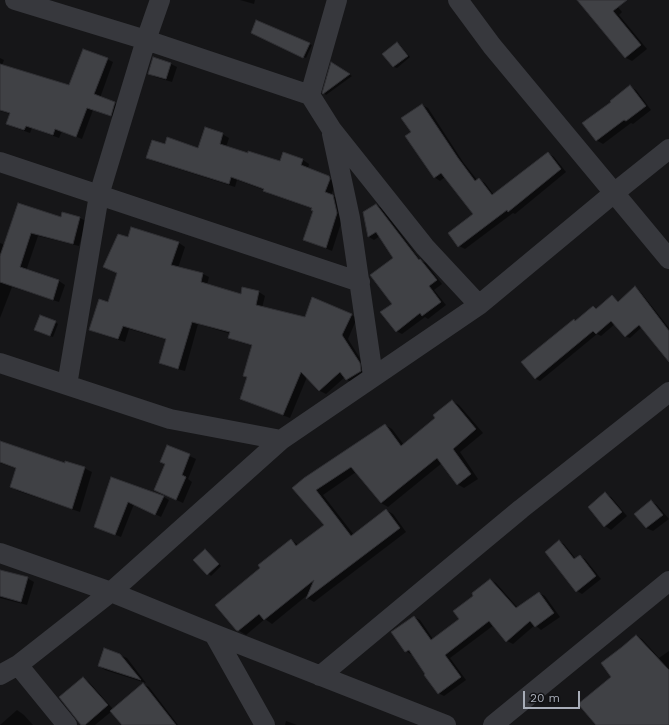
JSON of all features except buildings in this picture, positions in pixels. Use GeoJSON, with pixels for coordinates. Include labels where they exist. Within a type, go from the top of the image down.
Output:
{"type":"FeatureCollection","features":[{"type":"Feature","properties":{"kind":"street"},"geometry":{"type":"LineString","coordinates":[[15,0],[146,40],[310,95],[332,130],[425,247],[479,305]]}},
{"type":"Feature","properties":{"kind":"street"},"geometry":{"type":"LineString","coordinates":[[67,385],[99,195],[146,40],[160,0]]}},
{"type":"Feature","properties":{"kind":"street"},"geometry":{"type":"LineString","coordinates":[[310,95],[337,0]]}},
{"type":"Feature","properties":{"kind":"street"},"geometry":{"type":"LineString","coordinates":[[458,0],[492,46],[669,259]]}},
{"type":"Feature","properties":{"kind":"street"},"geometry":{"type":"LineString","coordinates":[[332,130],[350,218],[373,376]]}},
{"type":"Feature","properties":{"kind":"street"},"geometry":{"type":"LineString","coordinates":[[0,675],[18,666],[111,592],[281,440],[479,305],[669,149]]}},
{"type":"Feature","properties":{"kind":"street"},"geometry":{"type":"LineString","coordinates":[[0,162],[360,282]]}},
{"type":"Feature","properties":{"kind":"street"},"geometry":{"type":"LineString","coordinates":[[0,363],[170,419],[281,440]]}},
{"type":"Feature","properties":{"kind":"street"},"geometry":{"type":"LineString","coordinates":[[320,676],[521,509],[669,392]]}},
{"type":"Feature","properties":{"kind":"street"},"geometry":{"type":"LineString","coordinates":[[0,553],[111,592],[446,725]]}},
{"type":"Feature","properties":{"kind":"street"},"geometry":{"type":"LineString","coordinates":[[494,725],[669,581]]}},
{"type":"Feature","properties":{"kind":"street"},"geometry":{"type":"LineString","coordinates":[[214,634],[265,725]]}},
{"type":"Feature","properties":{"kind":"street"},"geometry":{"type":"LineString","coordinates":[[18,666],[67,725]]}}]}
